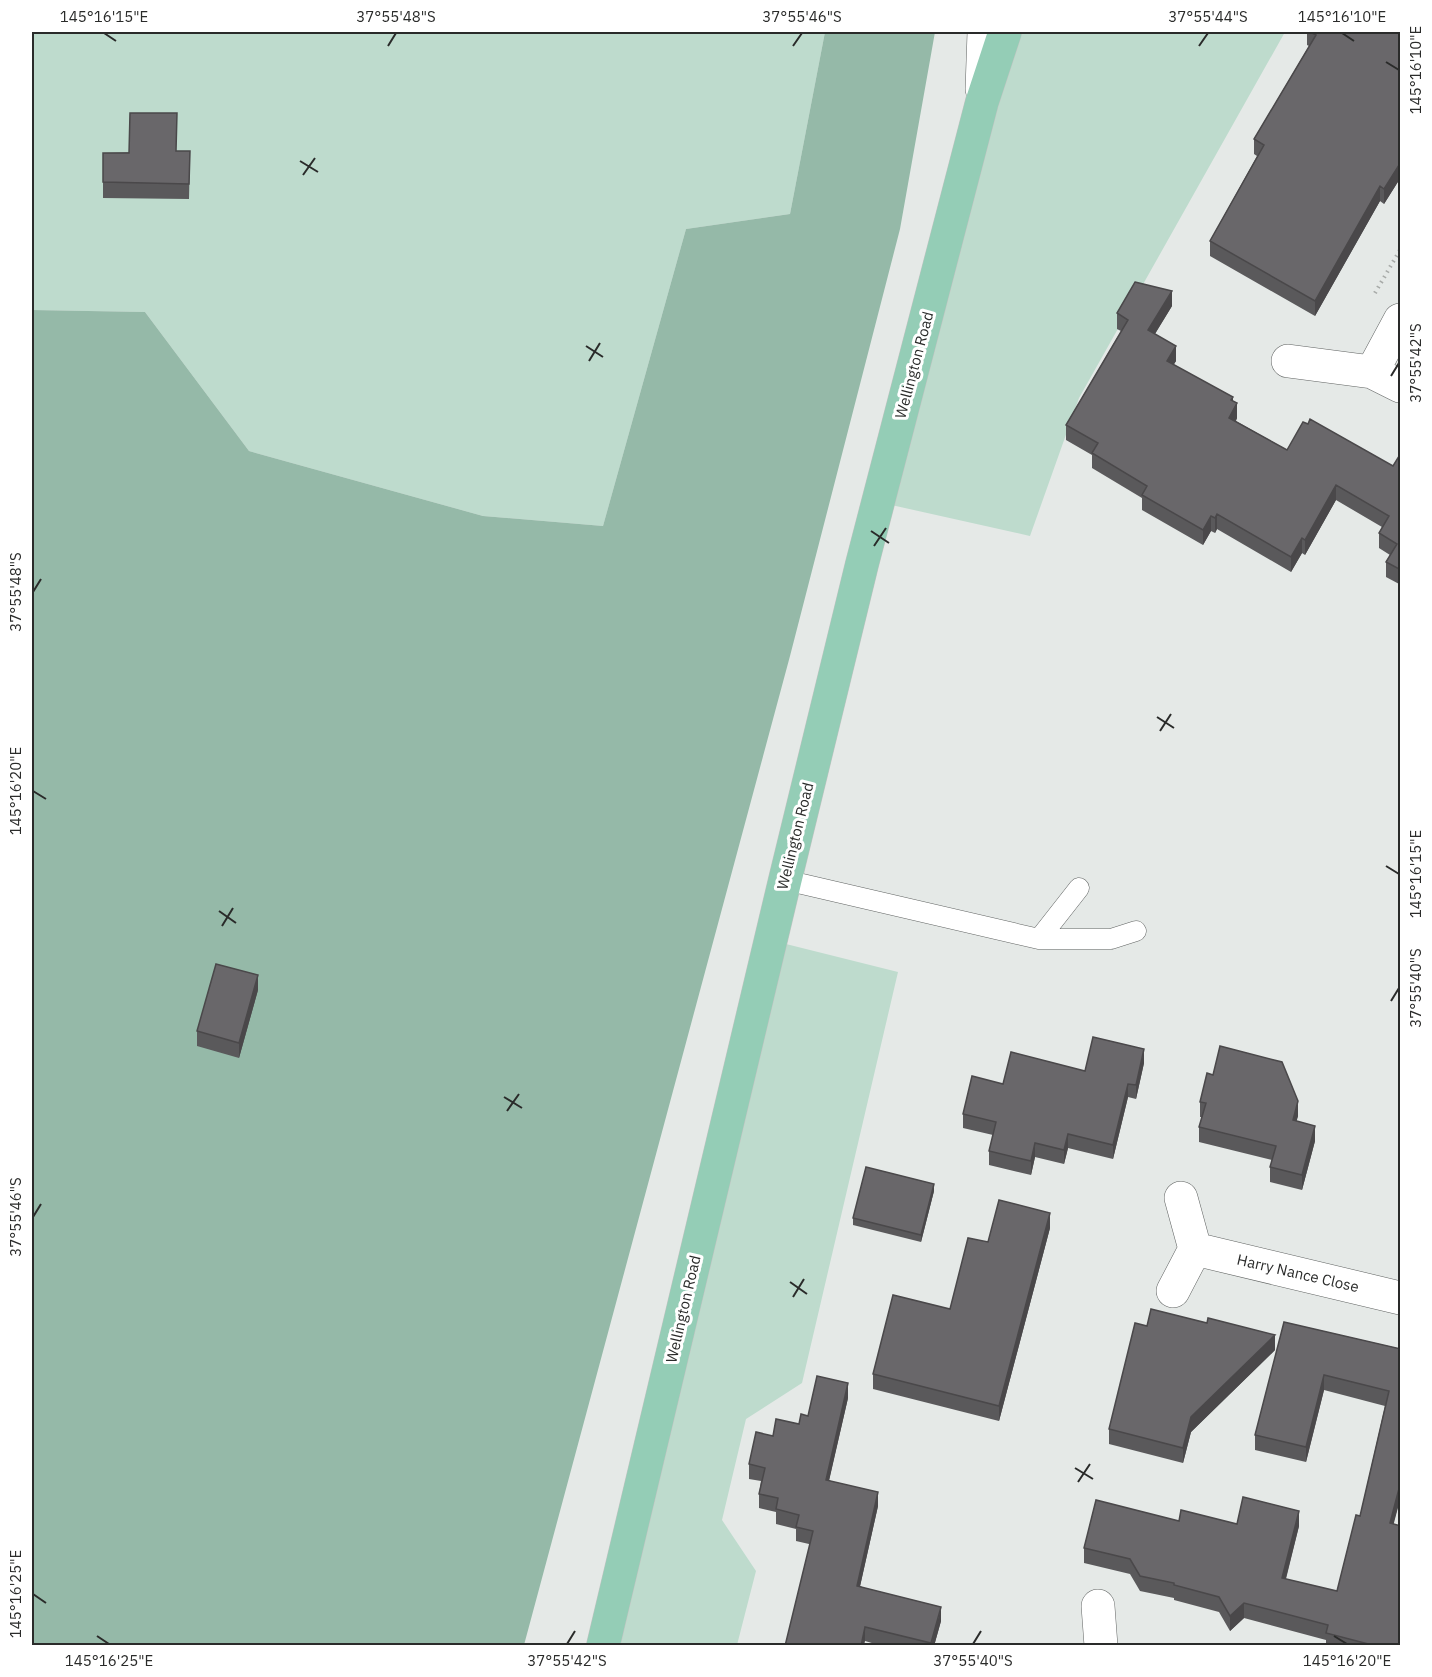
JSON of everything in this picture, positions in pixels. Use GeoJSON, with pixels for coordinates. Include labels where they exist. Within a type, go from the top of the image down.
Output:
{"type":"FeatureCollection","features":[{"type":"Feature","properties":{"kind":"main road","name":"Wellington Road"},"geometry":{"type":"LineString","coordinates":[[603,1646],[865,554],[982,102],[1005,32]]}},
{"type":"Feature","properties":{"kind":"street"},"geometry":{"type":"LineString","coordinates":[[982,102],[984,32]]}},
{"type":"Feature","properties":{"kind":"street"},"geometry":{"type":"LineString","coordinates":[[1372,372],[1401,320]]}},
{"type":"Feature","properties":{"kind":"street"},"geometry":{"type":"LineString","coordinates":[[1288,361],[1372,372],[1401,386]]}},
{"type":"Feature","properties":{"kind":"street"},"geometry":{"type":"LineString","coordinates":[[1173,1291],[1195,1249],[1181,1198]]}},
{"type":"Feature","properties":{"kind":"street","name":"Harry Nance Close"},"geometry":{"type":"LineString","coordinates":[[1195,1249],[1401,1298]]}},
{"type":"Feature","properties":{"kind":"street"},"geometry":{"type":"LineString","coordinates":[[1098,1606],[1101,1646]]}},
{"type":"Feature","properties":{"kind":"lane"},"geometry":{"type":"LineString","coordinates":[[785,880],[1039,939],[1111,939],[1136,931]]}},
{"type":"Feature","properties":{"kind":"lane"},"geometry":{"type":"LineString","coordinates":[[1039,939],[1079,888]]}},
{"type":"Feature","properties":{"kind":"green space"},"geometry":{"type":"Polygon","coordinates":[[[32,32],[825,32],[790,214],[686,229],[603,526],[483,516],[249,451],[145,312],[32,310],[32,32]]]}},
{"type":"Feature","properties":{"kind":"green space"},"geometry":{"type":"Polygon","coordinates":[[[825,32],[935,32],[900,229],[790,656],[524,1645],[32,1646],[32,310],[145,312],[249,451],[483,516],[603,526],[686,229],[790,214],[825,32]]]}},
{"type":"Feature","properties":{"kind":"green space"},"geometry":{"type":"Polygon","coordinates":[[[1005,32],[1285,32],[1079,398],[1030,536],[878,502],[1005,32]]]}},
{"type":"Feature","properties":{"kind":"green space"},"geometry":{"type":"Polygon","coordinates":[[[774,941],[898,972],[802,1383],[746,1419],[722,1520],[756,1571],[737,1645],[604,1646],[774,941]]]}},
{"type":"Feature","properties":{"kind":"building"},"geometry":{"type":"Polygon","coordinates":[[[1310,32],[1401,32],[1401,162],[1384,189],[1380,186],[1315,301],[1210,241],[1264,145],[1254,139],[1316,35],[1310,32]]]}},
{"type":"Feature","properties":{"kind":"building"},"geometry":{"type":"Polygon","coordinates":[[[130,113],[177,113],[176,151],[190,151],[189,184],[103,182],[103,153],[129,153],[130,113]]]}},
{"type":"Feature","properties":{"kind":"building"},"geometry":{"type":"Polygon","coordinates":[[[1135,282],[1172,291],[1148,330],[1176,346],[1167,361],[1233,397],[1231,400],[1237,403],[1229,418],[1287,450],[1303,422],[1308,424],[1310,419],[1393,466],[1401,453],[1401,570],[1386,562],[1397,544],[1379,533],[1389,516],[1336,485],[1305,540],[1302,538],[1291,557],[1217,514],[1215,518],[1211,516],[1203,530],[1142,495],[1147,486],[1092,453],[1098,443],[1066,425],[1128,320],[1117,313],[1135,282]]]}},
{"type":"Feature","properties":{"kind":"building"},"geometry":{"type":"Polygon","coordinates":[[[216,964],[258,975],[239,1043],[197,1031],[216,964]]]}},
{"type":"Feature","properties":{"kind":"building"},"geometry":{"type":"Polygon","coordinates":[[[1093,1037],[1144,1049],[1136,1085],[1128,1084],[1113,1145],[1068,1134],[1064,1150],[1035,1143],[1031,1161],[989,1151],[996,1122],[963,1114],[972,1076],[1003,1084],[1011,1052],[1085,1071],[1093,1037]]]}},
{"type":"Feature","properties":{"kind":"building"},"geometry":{"type":"Polygon","coordinates":[[[1220,1046],[1282,1062],[1298,1101],[1293,1120],[1315,1126],[1302,1175],[1270,1167],[1276,1146],[1199,1127],[1206,1103],[1200,1102],[1207,1073],[1213,1075],[1220,1046]]]}},
{"type":"Feature","properties":{"kind":"building"},"geometry":{"type":"Polygon","coordinates":[[[866,1167],[934,1184],[921,1235],[853,1218],[866,1167]]]}},
{"type":"Feature","properties":{"kind":"building"},"geometry":{"type":"Polygon","coordinates":[[[999,1200],[1050,1213],[999,1406],[873,1374],[893,1295],[950,1309],[968,1238],[988,1242],[999,1200]]]}},
{"type":"Feature","properties":{"kind":"building"},"geometry":{"type":"Polygon","coordinates":[[[1151,1309],[1207,1323],[1208,1318],[1275,1335],[1191,1417],[1183,1448],[1109,1429],[1135,1323],[1147,1326],[1151,1309]]]}},
{"type":"Feature","properties":{"kind":"building"},"geometry":{"type":"Polygon","coordinates":[[[1284,1322],[1401,1349],[1401,1481],[1390,1523],[1401,1526],[1401,1646],[1376,1646],[1326,1633],[1328,1625],[1244,1603],[1230,1616],[1219,1597],[1174,1585],[1174,1583],[1140,1576],[1130,1559],[1084,1548],[1096,1500],[1179,1521],[1181,1510],[1237,1524],[1243,1497],[1299,1511],[1282,1578],[1337,1591],[1356,1515],[1360,1516],[1389,1391],[1324,1375],[1306,1447],[1255,1435],[1284,1322]]]}},
{"type":"Feature","properties":{"kind":"building"},"geometry":{"type":"Polygon","coordinates":[[[817,1376],[848,1383],[826,1480],[878,1492],[857,1586],[941,1607],[931,1643],[865,1627],[861,1646],[785,1646],[813,1531],[796,1527],[799,1515],[776,1509],[778,1498],[759,1494],[765,1468],[749,1464],[756,1432],[773,1436],[776,1419],[799,1424],[801,1414],[808,1416],[817,1376]]]}}]}
